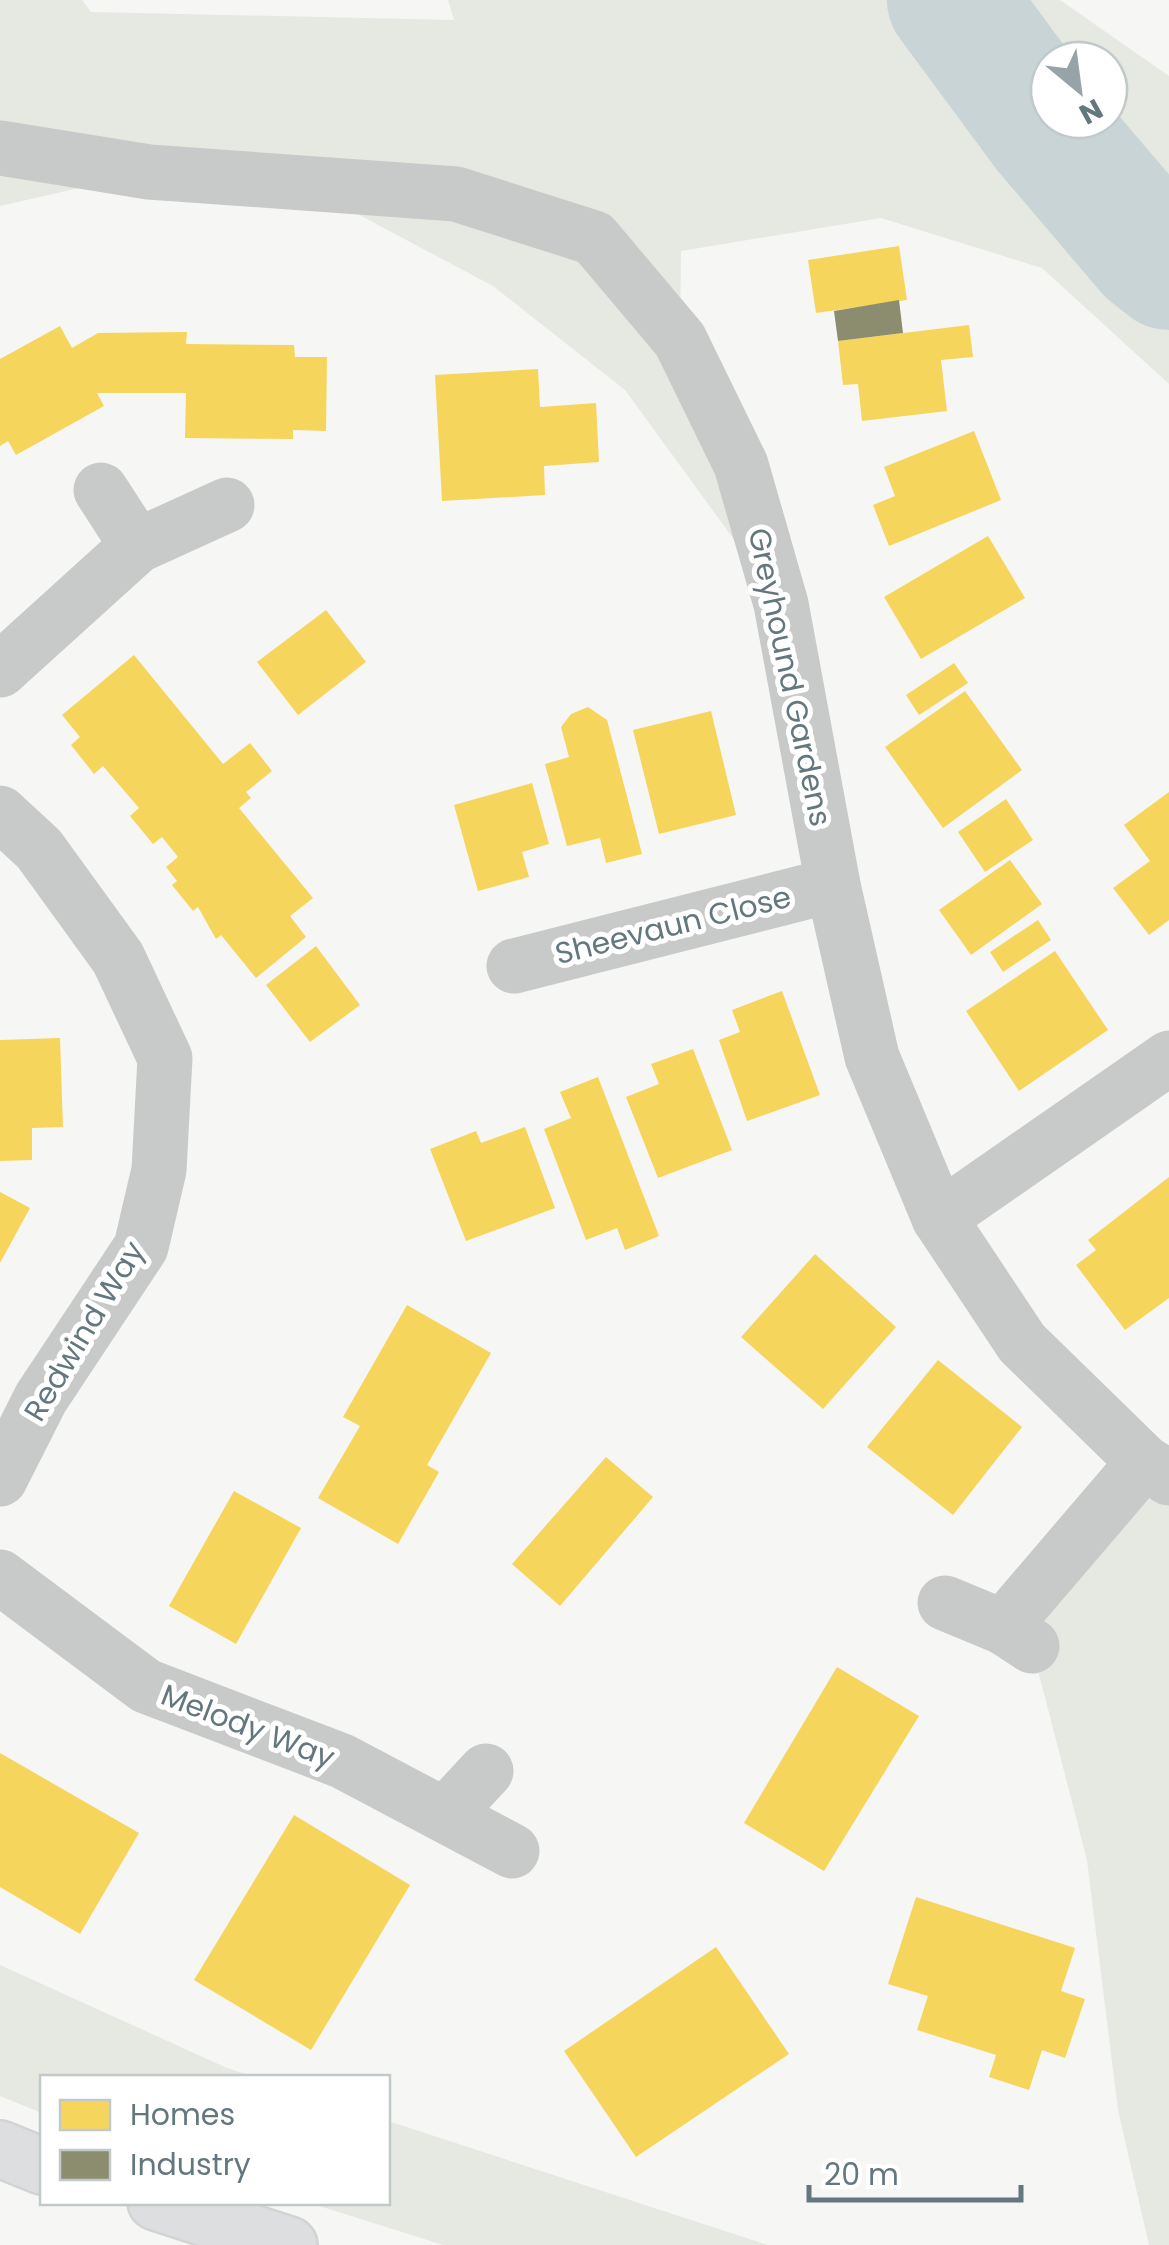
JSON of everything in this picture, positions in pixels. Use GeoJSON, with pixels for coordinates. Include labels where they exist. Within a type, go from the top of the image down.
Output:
{"type":"FeatureCollection","features":[{"type":"Feature","properties":{"kind":"highway"},"geometry":{"type":"LineString","coordinates":[[0,2149],[40,2165]]}},
{"type":"Feature","properties":{"kind":"highway"},"geometry":{"type":"LineString","coordinates":[[165,2205],[290,2245]]}},
{"type":"Feature","properties":{"kind":"street","name":"Greyhound Gardens"},"geometry":{"type":"LineString","coordinates":[[0,148],[149,172],[456,194],[594,238],[680,340],[741,465],[781,604],[833,885],[872,1057],[939,1218],[1022,1343],[1156,1470]]}},
{"type":"Feature","properties":{"kind":"street"},"geometry":{"type":"LineString","coordinates":[[101,490],[137,546]]}},
{"type":"Feature","properties":{"kind":"street"},"geometry":{"type":"LineString","coordinates":[[0,670],[137,546],[227,504]]}},
{"type":"Feature","properties":{"kind":"street","name":"Redwind Way"},"geometry":{"type":"LineString","coordinates":[[0,812],[39,849],[118,958],[165,1058],[159,1170],[141,1247],[41,1398],[0,1478]]}},
{"type":"Feature","properties":{"kind":"street","name":"Sheevaun Close"},"geometry":{"type":"LineString","coordinates":[[514,966],[833,885]]}},
{"type":"Feature","properties":{"kind":"street"},"geometry":{"type":"LineString","coordinates":[[939,1218],[1169,1058]]}},
{"type":"Feature","properties":{"kind":"street"},"geometry":{"type":"LineString","coordinates":[[945,1604],[1018,1637],[1156,1470]]}},
{"type":"Feature","properties":{"kind":"street","name":"Melody Way"},"geometry":{"type":"LineString","coordinates":[[0,1577],[146,1686],[342,1762],[447,1813],[512,1851]]}},
{"type":"Feature","properties":{"kind":"street"},"geometry":{"type":"LineString","coordinates":[[447,1813],[486,1771]]}},
{"type":"Feature","properties":{"kind":"shaded area"},"geometry":{"type":"Polygon","coordinates":[[[0,0],[82,0],[91,12],[454,20],[448,0],[1060,0],[1117,40],[1029,40],[1029,140],[1129,140],[1129,48],[1169,76],[1169,384],[1042,268],[881,218],[681,251],[680,340],[781,604],[625,390],[493,286],[303,185],[149,172],[0,206],[0,0]]]}},
{"type":"Feature","properties":{"kind":"shaded area"},"geometry":{"type":"Polygon","coordinates":[[[1169,1478],[1169,2245],[1149,2245],[1118,2110],[1087,1860],[1032,1647],[1003,1627],[1169,1478]]]}},
{"type":"Feature","properties":{"kind":"shaded area"},"geometry":{"type":"Polygon","coordinates":[[[0,1965],[249,2075],[40,2075],[40,2112],[0,2096],[0,1965]]]}},
{"type":"Feature","properties":{"kind":"shaded area"},"geometry":{"type":"Polygon","coordinates":[[[390,2122],[768,2245],[443,2245],[316,2205],[390,2205],[390,2122]]]}},
{"type":"Feature","properties":{"kind":"building: Homes"},"geometry":{"type":"Polygon","coordinates":[[[899,246],[907,300],[816,313],[808,260],[899,246]]]}},
{"type":"Feature","properties":{"kind":"building: Homes"},"geometry":{"type":"Polygon","coordinates":[[[969,325],[973,357],[941,360],[947,411],[862,421],[858,384],[843,385],[838,341],[969,325]]]}},
{"type":"Feature","properties":{"kind":"building: Homes"},"geometry":{"type":"Polygon","coordinates":[[[60,326],[72,348],[98,333],[187,332],[186,344],[294,345],[295,357],[327,357],[326,431],[293,430],[293,439],[185,438],[186,393],[97,393],[104,406],[16,455],[8,441],[0,446],[0,359],[60,326]]]}},
{"type":"Feature","properties":{"kind":"building: Homes"},"geometry":{"type":"Polygon","coordinates":[[[538,369],[540,407],[596,403],[599,462],[544,466],[545,495],[442,501],[435,375],[538,369]]]}},
{"type":"Feature","properties":{"kind":"building: Homes"},"geometry":{"type":"Polygon","coordinates":[[[974,431],[1001,500],[889,546],[873,505],[895,496],[884,467],[974,431]]]}},
{"type":"Feature","properties":{"kind":"building: Homes"},"geometry":{"type":"Polygon","coordinates":[[[988,536],[1025,598],[921,659],[884,597],[988,536]]]}},
{"type":"Feature","properties":{"kind":"building: Homes"},"geometry":{"type":"Polygon","coordinates":[[[326,610],[366,662],[298,715],[257,662],[326,610]]]}},
{"type":"Feature","properties":{"kind":"building: Homes"},"geometry":{"type":"Polygon","coordinates":[[[134,655],[223,764],[250,743],[272,771],[246,792],[251,798],[239,808],[313,898],[290,916],[306,937],[256,978],[221,935],[216,939],[198,907],[193,911],[172,885],[177,881],[166,867],[178,857],[162,837],[153,844],[130,816],[139,808],[103,766],[94,774],[71,745],[80,737],[62,715],[134,655]]]}},
{"type":"Feature","properties":{"kind":"building: Homes"},"geometry":{"type":"Polygon","coordinates":[[[954,663],[968,683],[919,715],[906,695],[954,663]]]}},
{"type":"Feature","properties":{"kind":"building: Homes"},"geometry":{"type":"Polygon","coordinates":[[[965,691],[1022,770],[943,828],[885,747],[965,691]]]}},
{"type":"Feature","properties":{"kind":"building: Homes"},"geometry":{"type":"Polygon","coordinates":[[[588,707],[607,720],[642,854],[606,863],[600,838],[567,846],[545,764],[569,757],[561,727],[571,714],[588,707]]]}},
{"type":"Feature","properties":{"kind":"building: Homes"},"geometry":{"type":"Polygon","coordinates":[[[711,711],[736,815],[659,834],[633,730],[711,711]]]}},
{"type":"Feature","properties":{"kind":"building: Homes"},"geometry":{"type":"Polygon","coordinates":[[[532,783],[549,844],[522,852],[529,877],[478,891],[454,805],[532,783]]]}},
{"type":"Feature","properties":{"kind":"building: Homes"},"geometry":{"type":"Polygon","coordinates":[[[1169,792],[1169,920],[1149,935],[1113,888],[1150,861],[1124,825],[1169,792]]]}},
{"type":"Feature","properties":{"kind":"building: Homes"},"geometry":{"type":"Polygon","coordinates":[[[1006,799],[1033,840],[985,872],[958,832],[1006,799]]]}},
{"type":"Feature","properties":{"kind":"building: Homes"},"geometry":{"type":"Polygon","coordinates":[[[1010,860],[1042,904],[971,955],[939,910],[1010,860]]]}},
{"type":"Feature","properties":{"kind":"building: Homes"},"geometry":{"type":"Polygon","coordinates":[[[1038,920],[1051,940],[1003,972],[990,952],[1038,920]]]}},
{"type":"Feature","properties":{"kind":"building: Homes"},"geometry":{"type":"Polygon","coordinates":[[[316,946],[360,1005],[310,1042],[266,985],[316,946]]]}},
{"type":"Feature","properties":{"kind":"building: Homes"},"geometry":{"type":"Polygon","coordinates":[[[1055,951],[1108,1030],[1019,1091],[966,1011],[1055,951]]]}},
{"type":"Feature","properties":{"kind":"building: Homes"},"geometry":{"type":"Polygon","coordinates":[[[782,991],[820,1095],[747,1121],[719,1040],[740,1032],[732,1010],[782,991]]]}},
{"type":"Feature","properties":{"kind":"building: Homes"},"geometry":{"type":"Polygon","coordinates":[[[60,1038],[63,1127],[32,1128],[32,1160],[0,1161],[0,1040],[60,1038]]]}},
{"type":"Feature","properties":{"kind":"building: Homes"},"geometry":{"type":"Polygon","coordinates":[[[693,1049],[732,1150],[658,1178],[626,1097],[659,1084],[651,1064],[693,1049]]]}},
{"type":"Feature","properties":{"kind":"building: Homes"},"geometry":{"type":"Polygon","coordinates":[[[598,1077],[659,1236],[625,1250],[617,1228],[586,1240],[544,1129],[571,1118],[560,1092],[598,1077]]]}},
{"type":"Feature","properties":{"kind":"building: Homes"},"geometry":{"type":"Polygon","coordinates":[[[525,1127],[555,1208],[466,1241],[430,1149],[476,1131],[481,1143],[525,1127]]]}},
{"type":"Feature","properties":{"kind":"building: Homes"},"geometry":{"type":"Polygon","coordinates":[[[1169,1177],[1169,1298],[1125,1330],[1076,1265],[1096,1250],[1088,1240],[1169,1177]]]}},
{"type":"Feature","properties":{"kind":"building: Homes"},"geometry":{"type":"Polygon","coordinates":[[[0,1192],[30,1208],[0,1263],[0,1192]]]}},
{"type":"Feature","properties":{"kind":"building: Homes"},"geometry":{"type":"Polygon","coordinates":[[[815,1254],[896,1327],[823,1409],[741,1337],[815,1254]]]}},
{"type":"Feature","properties":{"kind":"building: Homes"},"geometry":{"type":"Polygon","coordinates":[[[407,1305],[491,1353],[427,1465],[439,1472],[398,1544],[318,1498],[360,1426],[343,1417],[407,1305]]]}},
{"type":"Feature","properties":{"kind":"building: Homes"},"geometry":{"type":"Polygon","coordinates":[[[938,1360],[1022,1427],[953,1515],[867,1447],[938,1360]]]}},
{"type":"Feature","properties":{"kind":"building: Homes"},"geometry":{"type":"Polygon","coordinates":[[[606,1457],[653,1497],[560,1606],[512,1564],[606,1457]]]}},
{"type":"Feature","properties":{"kind":"building: Homes"},"geometry":{"type":"Polygon","coordinates":[[[234,1491],[301,1528],[236,1644],[169,1606],[234,1491]]]}},
{"type":"Feature","properties":{"kind":"building: Homes"},"geometry":{"type":"Polygon","coordinates":[[[837,1667],[919,1716],[824,1871],[744,1823],[837,1667]]]}},
{"type":"Feature","properties":{"kind":"building: Homes"},"geometry":{"type":"Polygon","coordinates":[[[0,1753],[139,1833],[80,1934],[0,1887],[0,1753]]]}},
{"type":"Feature","properties":{"kind":"building: Homes"},"geometry":{"type":"Polygon","coordinates":[[[294,1815],[410,1885],[311,2050],[194,1980],[294,1815]]]}},
{"type":"Feature","properties":{"kind":"building: Homes"},"geometry":{"type":"Polygon","coordinates":[[[916,1897],[1075,1948],[1061,1991],[1085,1999],[1065,2058],[1042,2050],[1029,2090],[989,2077],[996,2055],[917,2030],[928,1996],[888,1984],[916,1897]]]}},
{"type":"Feature","properties":{"kind":"building: Homes"},"geometry":{"type":"Polygon","coordinates":[[[716,1947],[789,2054],[636,2157],[564,2051],[716,1947]]]}},
{"type":"Feature","properties":{"kind":"building: Industry"},"geometry":{"type":"Polygon","coordinates":[[[899,300],[903,333],[838,341],[834,311],[899,300]]]}},
{"type":"Feature","properties":{"kind":"waterway"},"geometry":{"type":"LineString","coordinates":[[951,0],[1047,130],[1150,251],[1169,266]]}}]}
